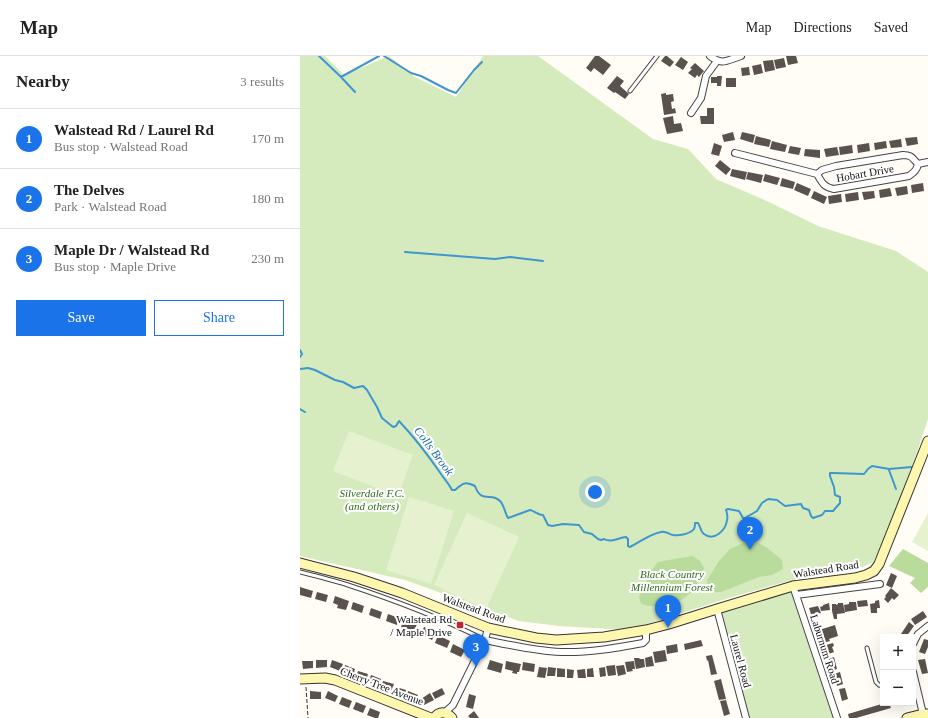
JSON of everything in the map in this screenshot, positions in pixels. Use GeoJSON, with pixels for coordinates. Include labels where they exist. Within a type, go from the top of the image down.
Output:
{"type":"FeatureCollection","features":[{"type":"Feature","properties":{"kind":"street"},"geometry":{"type":"LineString","coordinates":[[710,56],[717,61],[722,62],[742,56]]}},
{"type":"Feature","properties":{"kind":"street"},"geometry":{"type":"LineString","coordinates":[[691,114],[701,98],[706,76],[717,61]]}},
{"type":"Feature","properties":{"kind":"street"},"geometry":{"type":"LineString","coordinates":[[735,153],[817,174]]}},
{"type":"Feature","properties":{"kind":"street","name":"Hobart Drive"},"geometry":{"type":"LineString","coordinates":[[903,155],[912,157],[918,164],[914,172],[909,176],[834,189],[828,188],[817,174],[822,170],[836,166],[903,155]]}},
{"type":"Feature","properties":{"kind":"street"},"geometry":{"type":"LineString","coordinates":[[918,164],[928,162]]}},
{"type":"Feature","properties":{"kind":"street","name":"Walstead Road"},"geometry":{"type":"LineString","coordinates":[[300,563],[354,577],[402,593],[488,628],[536,638],[556,640],[582,639],[646,630],[717,609],[856,578],[874,571],[879,564],[928,441]]}},
{"type":"Feature","properties":{"kind":"street"},"geometry":{"type":"LineString","coordinates":[[866,575],[870,585]]}},
{"type":"Feature","properties":{"kind":"street"},"geometry":{"type":"LineString","coordinates":[[795,591],[880,584]]}},
{"type":"Feature","properties":{"kind":"street","name":"Laburnum Road"},"geometry":{"type":"LineString","coordinates":[[795,591],[837,718]]}},
{"type":"Feature","properties":{"kind":"street","name":"Laurel Road"},"geometry":{"type":"LineString","coordinates":[[717,609],[746,718]]}},
{"type":"Feature","properties":{"kind":"street"},"geometry":{"type":"LineString","coordinates":[[916,638],[918,634],[928,626]]}},
{"type":"Feature","properties":{"kind":"street"},"geometry":{"type":"LineString","coordinates":[[433,718],[440,713],[449,716],[485,640],[488,628]]}},
{"type":"Feature","properties":{"kind":"street"},"geometry":{"type":"LineString","coordinates":[[485,640],[539,650],[580,652],[643,643],[646,640],[646,630]]}},
{"type":"Feature","properties":{"kind":"street","name":"Cherry Tree Avenue"},"geometry":{"type":"LineString","coordinates":[[302,679],[325,678],[335,680],[433,718]]}},
{"type":"Feature","properties":{"kind":"street"},"geometry":{"type":"LineString","coordinates":[[907,718],[926,714],[916,689]]}},
{"type":"Feature","properties":{"kind":"lane"},"geometry":{"type":"LineString","coordinates":[[630,91],[657,56]]}},
{"type":"Feature","properties":{"kind":"lane"},"geometry":{"type":"LineString","coordinates":[[300,572],[347,585],[403,605],[485,640]]}},
{"type":"Feature","properties":{"kind":"lane"},"geometry":{"type":"LineString","coordinates":[[867,648],[876,682],[880,685]]}},
{"type":"Feature","properties":{"kind":"path"},"geometry":{"type":"LineString","coordinates":[[302,679],[308,718]]}},
{"type":"Feature","properties":{"kind":"green space","name":"Silverdale F.C. (and others)"},"geometry":{"type":"Polygon","coordinates":[[[300,56],[325,56],[344,75],[389,56],[415,77],[456,97],[483,56],[538,56],[653,139],[688,149],[716,179],[769,202],[818,226],[896,251],[928,272],[928,419],[912,467],[879,552],[873,562],[863,567],[785,582],[628,630],[559,626],[519,621],[405,580],[300,556],[300,56]]]}},
{"type":"Feature","properties":{"kind":"green space"},"geometry":{"type":"Polygon","coordinates":[[[349,431],[413,455],[398,496],[333,471],[349,431]]]}},
{"type":"Feature","properties":{"kind":"green space"},"geometry":{"type":"Polygon","coordinates":[[[409,497],[454,511],[431,584],[386,570],[409,497]]]}},
{"type":"Feature","properties":{"kind":"green space"},"geometry":{"type":"Polygon","coordinates":[[[467,513],[519,537],[486,609],[434,585],[467,513]]]}},
{"type":"Feature","properties":{"kind":"green space"},"geometry":{"type":"Polygon","coordinates":[[[928,513],[928,551],[912,542],[928,513]]]}},
{"type":"Feature","properties":{"kind":"green space","name":"Black Country Millennium Forest"},"geometry":{"type":"Polygon","coordinates":[[[750,540],[755,541],[771,551],[782,560],[783,569],[772,575],[759,577],[721,592],[714,592],[708,586],[707,580],[719,561],[730,549],[750,540]]]}},
{"type":"Feature","properties":{"kind":"green space"},"geometry":{"type":"Polygon","coordinates":[[[903,549],[928,563],[928,587],[921,593],[910,583],[915,578],[889,566],[903,549]]]}},
{"type":"Feature","properties":{"kind":"green space","name":"Black Country Millennium Forest"},"geometry":{"type":"Polygon","coordinates":[[[693,556],[700,561],[704,568],[698,582],[689,594],[679,601],[663,605],[650,606],[641,604],[639,597],[651,571],[658,562],[693,556]]]}},
{"type":"Feature","properties":{"kind":"green space"},"geometry":{"type":"Polygon","coordinates":[[[791,590],[833,718],[750,718],[720,610],[791,590]]]}},
{"type":"Feature","properties":{"kind":"building"},"geometry":{"type":"Polygon","coordinates":[[[595,56],[599,56],[611,65],[603,75],[594,68],[591,72],[586,68],[595,56]]]}},
{"type":"Feature","properties":{"kind":"building"},"geometry":{"type":"Polygon","coordinates":[[[665,56],[674,62],[670,67],[661,61],[665,56]]]}},
{"type":"Feature","properties":{"kind":"building"},"geometry":{"type":"Polygon","coordinates":[[[786,56],[796,56],[798,63],[788,65],[786,56]]]}},
{"type":"Feature","properties":{"kind":"building"},"geometry":{"type":"Polygon","coordinates":[[[681,57],[688,62],[683,70],[675,65],[681,57]]]}},
{"type":"Feature","properties":{"kind":"building"},"geometry":{"type":"Polygon","coordinates":[[[784,58],[786,67],[776,69],[774,60],[784,58]]]}},
{"type":"Feature","properties":{"kind":"building"},"geometry":{"type":"Polygon","coordinates":[[[773,60],[775,70],[765,72],[763,61],[773,60]]]}},
{"type":"Feature","properties":{"kind":"building"},"geometry":{"type":"Polygon","coordinates":[[[695,63],[704,71],[699,77],[697,75],[695,78],[688,73],[692,69],[690,68],[695,63]]]}},
{"type":"Feature","properties":{"kind":"building"},"geometry":{"type":"Polygon","coordinates":[[[761,64],[763,73],[754,75],[752,66],[761,64]]]}},
{"type":"Feature","properties":{"kind":"building"},"geometry":{"type":"Polygon","coordinates":[[[749,67],[750,75],[742,76],[741,68],[749,67]]]}},
{"type":"Feature","properties":{"kind":"building"},"geometry":{"type":"Polygon","coordinates":[[[617,76],[624,81],[620,86],[629,94],[625,99],[607,88],[617,76]]]}},
{"type":"Feature","properties":{"kind":"building"},"geometry":{"type":"Polygon","coordinates":[[[722,76],[721,86],[717,86],[717,83],[711,83],[711,77],[722,76]]]}},
{"type":"Feature","properties":{"kind":"building"},"geometry":{"type":"Polygon","coordinates":[[[726,78],[736,78],[736,87],[726,87],[726,78]]]}},
{"type":"Feature","properties":{"kind":"building"},"geometry":{"type":"Polygon","coordinates":[[[666,93],[666,95],[673,94],[674,101],[671,102],[672,109],[675,108],[676,113],[664,115],[661,94],[666,93]]]}},
{"type":"Feature","properties":{"kind":"building"},"geometry":{"type":"Polygon","coordinates":[[[707,108],[714,108],[714,124],[701,124],[700,116],[707,116],[707,108]]]}},
{"type":"Feature","properties":{"kind":"building"},"geometry":{"type":"Polygon","coordinates":[[[673,116],[674,124],[681,123],[683,131],[667,134],[663,118],[673,116]]]}},
{"type":"Feature","properties":{"kind":"building"},"geometry":{"type":"Polygon","coordinates":[[[733,132],[735,140],[724,142],[722,135],[733,132]]]}},
{"type":"Feature","properties":{"kind":"building"},"geometry":{"type":"Polygon","coordinates":[[[742,132],[755,135],[753,143],[740,139],[742,132]]]}},
{"type":"Feature","properties":{"kind":"building"},"geometry":{"type":"Polygon","coordinates":[[[756,136],[771,140],[769,147],[754,144],[756,136]]]}},
{"type":"Feature","properties":{"kind":"building"},"geometry":{"type":"Polygon","coordinates":[[[917,137],[918,144],[907,146],[905,138],[917,137]]]}},
{"type":"Feature","properties":{"kind":"building"},"geometry":{"type":"Polygon","coordinates":[[[901,139],[902,147],[891,148],[889,141],[901,139]]]}},
{"type":"Feature","properties":{"kind":"building"},"geometry":{"type":"Polygon","coordinates":[[[772,141],[787,145],[785,152],[770,149],[772,141]]]}},
{"type":"Feature","properties":{"kind":"building"},"geometry":{"type":"Polygon","coordinates":[[[886,141],[887,148],[875,150],[874,143],[886,141]]]}},
{"type":"Feature","properties":{"kind":"building"},"geometry":{"type":"Polygon","coordinates":[[[714,143],[722,146],[719,156],[711,154],[714,143]]]}},
{"type":"Feature","properties":{"kind":"building"},"geometry":{"type":"Polygon","coordinates":[[[869,143],[870,151],[858,153],[857,145],[869,143]]]}},
{"type":"Feature","properties":{"kind":"building"},"geometry":{"type":"Polygon","coordinates":[[[852,145],[853,153],[840,155],[839,147],[852,145]]]}},
{"type":"Feature","properties":{"kind":"building"},"geometry":{"type":"Polygon","coordinates":[[[790,146],[801,148],[799,155],[788,153],[790,146]]]}},
{"type":"Feature","properties":{"kind":"building"},"geometry":{"type":"Polygon","coordinates":[[[837,147],[839,155],[826,157],[824,149],[837,147]]]}},
{"type":"Feature","properties":{"kind":"building"},"geometry":{"type":"Polygon","coordinates":[[[805,149],[820,150],[820,158],[804,156],[805,149]]]}},
{"type":"Feature","properties":{"kind":"building"},"geometry":{"type":"Polygon","coordinates":[[[720,160],[731,169],[726,175],[715,166],[720,160]]]}},
{"type":"Feature","properties":{"kind":"building"},"geometry":{"type":"Polygon","coordinates":[[[732,169],[747,172],[745,180],[730,176],[732,169]]]}},
{"type":"Feature","properties":{"kind":"building"},"geometry":{"type":"Polygon","coordinates":[[[748,172],[763,175],[761,183],[746,179],[748,172]]]}},
{"type":"Feature","properties":{"kind":"building"},"geometry":{"type":"Polygon","coordinates":[[[765,174],[780,178],[777,185],[763,181],[765,174]]]}},
{"type":"Feature","properties":{"kind":"building"},"geometry":{"type":"Polygon","coordinates":[[[782,178],[795,182],[793,189],[780,186],[782,178]]]}},
{"type":"Feature","properties":{"kind":"building"},"geometry":{"type":"Polygon","coordinates":[[[797,183],[811,189],[808,196],[794,190],[797,183]]]}},
{"type":"Feature","properties":{"kind":"building"},"geometry":{"type":"Polygon","coordinates":[[[923,183],[924,191],[912,193],[911,185],[923,183]]]}},
{"type":"Feature","properties":{"kind":"building"},"geometry":{"type":"Polygon","coordinates":[[[907,186],[908,194],[897,196],[895,188],[907,186]]]}},
{"type":"Feature","properties":{"kind":"building"},"geometry":{"type":"Polygon","coordinates":[[[890,188],[892,196],[880,198],[879,190],[890,188]]]}},
{"type":"Feature","properties":{"kind":"building"},"geometry":{"type":"Polygon","coordinates":[[[814,191],[827,197],[824,204],[811,198],[814,191]]]}},
{"type":"Feature","properties":{"kind":"building"},"geometry":{"type":"Polygon","coordinates":[[[874,191],[875,198],[864,200],[862,192],[874,191]]]}},
{"type":"Feature","properties":{"kind":"building"},"geometry":{"type":"Polygon","coordinates":[[[858,192],[859,200],[846,202],[845,194],[858,192]]]}},
{"type":"Feature","properties":{"kind":"building"},"geometry":{"type":"Polygon","coordinates":[[[841,194],[842,202],[829,204],[828,196],[841,194]]]}},
{"type":"Feature","properties":{"kind":"building"},"geometry":{"type":"Polygon","coordinates":[[[891,573],[897,576],[892,588],[886,585],[891,573]]]}},
{"type":"Feature","properties":{"kind":"building"},"geometry":{"type":"Polygon","coordinates":[[[300,587],[313,591],[311,598],[300,595],[300,587]]]}},
{"type":"Feature","properties":{"kind":"building"},"geometry":{"type":"Polygon","coordinates":[[[891,588],[899,595],[894,600],[892,598],[888,603],[884,599],[891,588]]]}},
{"type":"Feature","properties":{"kind":"building"},"geometry":{"type":"Polygon","coordinates":[[[317,592],[328,595],[326,602],[315,599],[317,592]]]}},
{"type":"Feature","properties":{"kind":"building"},"geometry":{"type":"Polygon","coordinates":[[[335,596],[349,601],[346,610],[337,608],[338,605],[333,603],[335,596]]]}},
{"type":"Feature","properties":{"kind":"building"},"geometry":{"type":"Polygon","coordinates":[[[867,600],[868,606],[858,607],[857,601],[867,600]]]}},
{"type":"Feature","properties":{"kind":"building"},"geometry":{"type":"Polygon","coordinates":[[[879,600],[880,608],[877,608],[877,613],[871,613],[870,604],[879,600]]]}},
{"type":"Feature","properties":{"kind":"building"},"geometry":{"type":"Polygon","coordinates":[[[353,602],[364,606],[362,613],[351,609],[353,602]]]}},
{"type":"Feature","properties":{"kind":"building"},"geometry":{"type":"Polygon","coordinates":[[[849,602],[856,602],[857,610],[845,612],[844,605],[849,604],[849,602]]]}},
{"type":"Feature","properties":{"kind":"building"},"geometry":{"type":"Polygon","coordinates":[[[829,603],[830,610],[821,611],[820,607],[829,603]]]}},
{"type":"Feature","properties":{"kind":"building"},"geometry":{"type":"Polygon","coordinates":[[[838,603],[843,603],[845,613],[837,614],[837,619],[834,619],[832,604],[836,605],[838,603]]]}},
{"type":"Feature","properties":{"kind":"building"},"geometry":{"type":"Polygon","coordinates":[[[818,606],[821,613],[811,614],[809,608],[818,606]]]}},
{"type":"Feature","properties":{"kind":"building"},"geometry":{"type":"Polygon","coordinates":[[[371,608],[382,612],[380,619],[369,615],[371,608]]]}},
{"type":"Feature","properties":{"kind":"building"},"geometry":{"type":"Polygon","coordinates":[[[923,611],[927,617],[915,625],[911,619],[923,611]]]}},
{"type":"Feature","properties":{"kind":"building"},"geometry":{"type":"Polygon","coordinates":[[[388,614],[399,618],[397,625],[386,621],[388,614]]]}},
{"type":"Feature","properties":{"kind":"building"},"geometry":{"type":"Polygon","coordinates":[[[404,619],[417,624],[414,632],[401,627],[404,619]]]}},
{"type":"Feature","properties":{"kind":"building"},"geometry":{"type":"Polygon","coordinates":[[[909,622],[914,626],[908,634],[901,634],[909,622]]]}},
{"type":"Feature","properties":{"kind":"building"},"geometry":{"type":"Polygon","coordinates":[[[835,625],[838,636],[823,643],[816,631],[835,625]]]}},
{"type":"Feature","properties":{"kind":"building"},"geometry":{"type":"Polygon","coordinates":[[[424,627],[436,632],[432,640],[421,634],[424,627]]]}},
{"type":"Feature","properties":{"kind":"building"},"geometry":{"type":"Polygon","coordinates":[[[438,635],[450,641],[447,648],[435,643],[438,635]]]}},
{"type":"Feature","properties":{"kind":"building"},"geometry":{"type":"Polygon","coordinates":[[[924,639],[928,640],[928,647],[925,654],[919,652],[924,639]]]}},
{"type":"Feature","properties":{"kind":"building"},"geometry":{"type":"Polygon","coordinates":[[[701,640],[703,646],[685,650],[684,644],[701,640]]]}},
{"type":"Feature","properties":{"kind":"building"},"geometry":{"type":"Polygon","coordinates":[[[833,643],[834,646],[832,647],[834,652],[826,655],[822,646],[833,643]]]}},
{"type":"Feature","properties":{"kind":"building"},"geometry":{"type":"Polygon","coordinates":[[[453,644],[465,650],[461,657],[450,652],[453,644]]]}},
{"type":"Feature","properties":{"kind":"building"},"geometry":{"type":"Polygon","coordinates":[[[677,644],[678,652],[667,654],[666,646],[677,644]]]}},
{"type":"Feature","properties":{"kind":"building"},"geometry":{"type":"Polygon","coordinates":[[[665,650],[667,661],[655,663],[653,652],[665,650]]]}},
{"type":"Feature","properties":{"kind":"building"},"geometry":{"type":"Polygon","coordinates":[[[712,655],[717,674],[711,675],[706,656],[712,655]]]}},
{"type":"Feature","properties":{"kind":"building"},"geometry":{"type":"Polygon","coordinates":[[[652,656],[654,666],[646,667],[645,658],[652,656]]]}},
{"type":"Feature","properties":{"kind":"building"},"geometry":{"type":"Polygon","coordinates":[[[834,657],[837,669],[831,671],[829,659],[834,657]]]}},
{"type":"Feature","properties":{"kind":"building"},"geometry":{"type":"Polygon","coordinates":[[[634,658],[644,659],[645,667],[636,669],[634,658]]]}},
{"type":"Feature","properties":{"kind":"building"},"geometry":{"type":"Polygon","coordinates":[[[925,659],[928,673],[922,674],[918,660],[925,659]]]}},
{"type":"Feature","properties":{"kind":"building"},"geometry":{"type":"Polygon","coordinates":[[[316,660],[327,660],[327,667],[316,668],[316,660]]]}},
{"type":"Feature","properties":{"kind":"building"},"geometry":{"type":"Polygon","coordinates":[[[332,660],[343,664],[340,671],[330,667],[332,660]]]}},
{"type":"Feature","properties":{"kind":"building"},"geometry":{"type":"Polygon","coordinates":[[[490,660],[503,664],[501,673],[487,669],[490,660]]]}},
{"type":"Feature","properties":{"kind":"building"},"geometry":{"type":"Polygon","coordinates":[[[302,661],[313,661],[313,668],[303,669],[302,661]]]}},
{"type":"Feature","properties":{"kind":"building"},"geometry":{"type":"Polygon","coordinates":[[[506,661],[521,664],[517,674],[512,673],[513,671],[505,669],[506,661]]]}},
{"type":"Feature","properties":{"kind":"building"},"geometry":{"type":"Polygon","coordinates":[[[634,661],[635,669],[627,672],[625,662],[634,661]]]}},
{"type":"Feature","properties":{"kind":"building"},"geometry":{"type":"Polygon","coordinates":[[[523,662],[535,664],[534,672],[522,670],[523,662]]]}},
{"type":"Feature","properties":{"kind":"building"},"geometry":{"type":"Polygon","coordinates":[[[345,665],[355,669],[353,676],[343,672],[345,665]]]}},
{"type":"Feature","properties":{"kind":"building"},"geometry":{"type":"Polygon","coordinates":[[[615,665],[616,675],[608,676],[606,666],[615,665]]]}},
{"type":"Feature","properties":{"kind":"building"},"geometry":{"type":"Polygon","coordinates":[[[624,665],[626,674],[618,676],[616,666],[624,665]]]}},
{"type":"Feature","properties":{"kind":"building"},"geometry":{"type":"Polygon","coordinates":[[[539,667],[547,668],[545,678],[537,677],[539,667]]]}},
{"type":"Feature","properties":{"kind":"building"},"geometry":{"type":"Polygon","coordinates":[[[548,667],[556,668],[555,676],[547,676],[548,667]]]}},
{"type":"Feature","properties":{"kind":"building"},"geometry":{"type":"Polygon","coordinates":[[[605,667],[606,676],[600,677],[599,668],[605,667]]]}},
{"type":"Feature","properties":{"kind":"building"},"geometry":{"type":"Polygon","coordinates":[[[557,668],[565,669],[565,677],[557,677],[557,668]]]}},
{"type":"Feature","properties":{"kind":"building"},"geometry":{"type":"Polygon","coordinates":[[[593,668],[594,677],[587,677],[587,669],[593,668]]]}},
{"type":"Feature","properties":{"kind":"building"},"geometry":{"type":"Polygon","coordinates":[[[567,669],[574,670],[573,678],[567,678],[567,669]]]}},
{"type":"Feature","properties":{"kind":"building"},"geometry":{"type":"Polygon","coordinates":[[[585,669],[586,678],[578,678],[577,670],[585,669]]]}},
{"type":"Feature","properties":{"kind":"building"},"geometry":{"type":"Polygon","coordinates":[[[358,671],[368,674],[366,681],[356,678],[358,671]]]}},
{"type":"Feature","properties":{"kind":"building"},"geometry":{"type":"Polygon","coordinates":[[[840,672],[843,684],[837,686],[834,674],[840,672]]]}},
{"type":"Feature","properties":{"kind":"building"},"geometry":{"type":"Polygon","coordinates":[[[371,675],[381,679],[379,686],[369,682],[371,675]]]}},
{"type":"Feature","properties":{"kind":"building"},"geometry":{"type":"Polygon","coordinates":[[[721,679],[726,699],[719,700],[714,681],[721,679]]]}},
{"type":"Feature","properties":{"kind":"building"},"geometry":{"type":"Polygon","coordinates":[[[383,681],[394,684],[391,691],[381,688],[383,681]]]}},
{"type":"Feature","properties":{"kind":"building"},"geometry":{"type":"Polygon","coordinates":[[[396,687],[406,690],[404,697],[394,694],[396,687]]]}},
{"type":"Feature","properties":{"kind":"building"},"geometry":{"type":"Polygon","coordinates":[[[442,688],[445,694],[435,699],[432,693],[442,688]]]}},
{"type":"Feature","properties":{"kind":"building"},"geometry":{"type":"Polygon","coordinates":[[[845,688],[848,699],[842,701],[839,689],[845,688]]]}},
{"type":"Feature","properties":{"kind":"building"},"geometry":{"type":"Polygon","coordinates":[[[310,691],[321,692],[321,699],[310,699],[310,691]]]}},
{"type":"Feature","properties":{"kind":"building"},"geometry":{"type":"Polygon","coordinates":[[[328,691],[338,696],[335,702],[325,698],[328,691]]]}},
{"type":"Feature","properties":{"kind":"building"},"geometry":{"type":"Polygon","coordinates":[[[408,691],[418,695],[416,702],[406,698],[408,691]]]}},
{"type":"Feature","properties":{"kind":"building"},"geometry":{"type":"Polygon","coordinates":[[[430,693],[434,700],[424,705],[421,699],[430,693]]]}},
{"type":"Feature","properties":{"kind":"building"},"geometry":{"type":"Polygon","coordinates":[[[469,694],[476,696],[473,709],[466,707],[469,694]]]}},
{"type":"Feature","properties":{"kind":"building"},"geometry":{"type":"Polygon","coordinates":[[[342,697],[352,701],[349,708],[339,704],[342,697]]]}},
{"type":"Feature","properties":{"kind":"building"},"geometry":{"type":"Polygon","coordinates":[[[726,700],[730,714],[724,716],[720,701],[726,700]]]}},
{"type":"Feature","properties":{"kind":"building"},"geometry":{"type":"Polygon","coordinates":[[[356,702],[366,706],[363,713],[353,709],[356,702]]]}},
{"type":"Feature","properties":{"kind":"building"},"geometry":{"type":"Polygon","coordinates":[[[880,704],[880,706],[890,706],[891,708],[856,718],[849,718],[848,714],[880,704]]]}},
{"type":"Feature","properties":{"kind":"building"},"geometry":{"type":"Polygon","coordinates":[[[370,708],[380,712],[378,718],[367,715],[370,708]]]}},
{"type":"Feature","properties":{"kind":"building"},"geometry":{"type":"Polygon","coordinates":[[[474,711],[479,718],[470,718],[468,716],[474,711]]]}},
{"type":"Feature","properties":{"kind":"waterway"},"geometry":{"type":"LineString","coordinates":[[319,56],[341,77],[379,56]]}},
{"type":"Feature","properties":{"kind":"waterway"},"geometry":{"type":"LineString","coordinates":[[384,56],[411,73],[421,76],[456,93],[482,62]]}},
{"type":"Feature","properties":{"kind":"waterway"},"geometry":{"type":"LineString","coordinates":[[341,77],[355,92]]}},
{"type":"Feature","properties":{"kind":"waterway"},"geometry":{"type":"LineString","coordinates":[[405,252],[495,259],[510,257],[543,261]]}},
{"type":"Feature","properties":{"kind":"waterway","name":"Colls Brook"},"geometry":{"type":"LineString","coordinates":[[300,350],[302,354],[300,357]]}},
{"type":"Feature","properties":{"kind":"waterway","name":"Colls Brook"},"geometry":{"type":"LineString","coordinates":[[300,369],[308,368],[315,370],[354,388],[363,386],[367,390],[382,418],[393,427],[396,426],[399,421],[426,453],[452,490],[455,490],[464,484],[469,484],[475,486],[481,495],[497,498],[503,505],[508,518],[530,510],[543,515],[548,525],[579,525],[584,532],[592,534],[601,540],[612,540],[626,537],[628,539],[628,546],[630,547],[649,536],[661,532],[673,535],[687,533],[694,529],[695,523],[698,523],[704,534],[712,537],[715,536],[722,531],[726,524],[726,510],[739,511],[743,518],[745,518],[757,511],[762,503],[768,499],[777,500],[785,506],[801,504],[803,508],[809,510],[813,518],[822,515],[825,511],[833,511],[840,503],[840,497],[835,495],[830,473],[864,474],[872,466],[889,469],[912,467]]}},
{"type":"Feature","properties":{"kind":"waterway"},"geometry":{"type":"LineString","coordinates":[[300,409],[305,412]]}},
{"type":"Feature","properties":{"kind":"waterway"},"geometry":{"type":"LineString","coordinates":[[889,470],[896,489]]}},
{"type":"Feature","properties":{"kind":"place","name":"The Delves"},"geometry":{"type":"Point","coordinates":[750,550]}},
{"type":"Feature","properties":{"kind":"place","name":"Walstead Rd / Maple Drive"},"geometry":{"type":"Point","coordinates":[460,625]}},
{"type":"Feature","properties":{"kind":"place","name":"Walstead Rd / Laurel Rd"},"geometry":{"type":"Point","coordinates":[668,628]}},
{"type":"Feature","properties":{"kind":"place","name":"Maple Dr / Walstead Rd"},"geometry":{"type":"Point","coordinates":[476,667]}}]}
